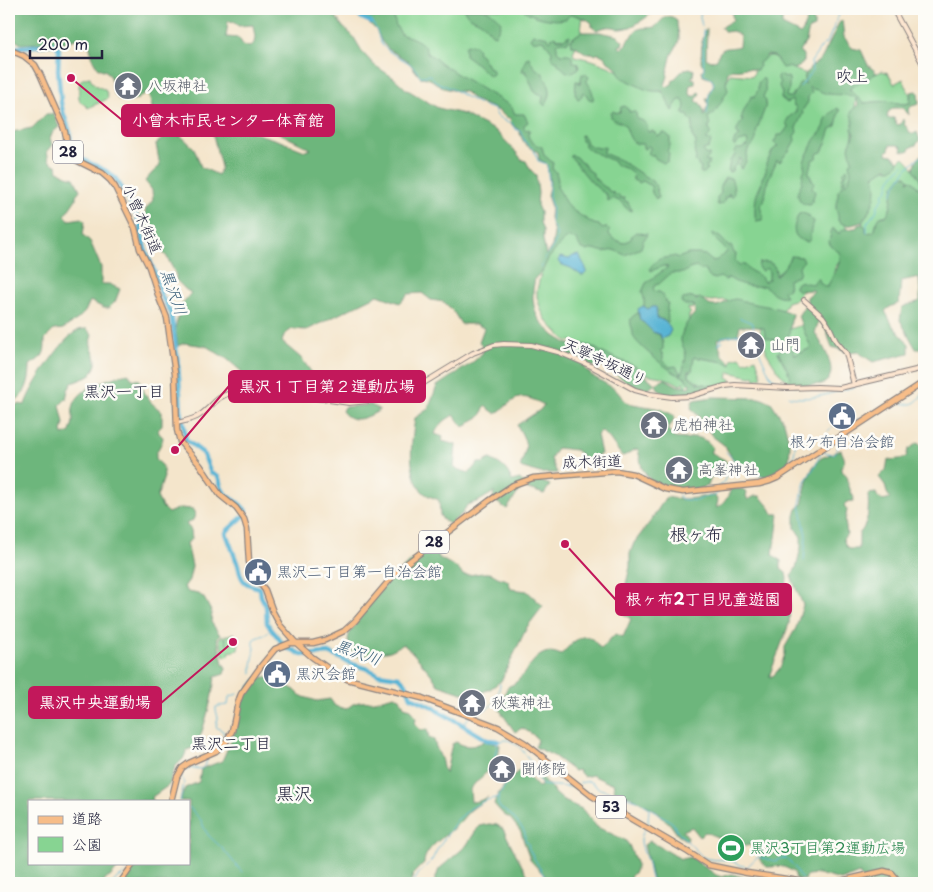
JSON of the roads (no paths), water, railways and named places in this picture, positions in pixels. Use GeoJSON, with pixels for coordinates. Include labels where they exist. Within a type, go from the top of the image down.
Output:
{"type":"FeatureCollection","features":[{"type":"Feature","properties":{"kind":"main road","name":"小曽木街道"},"geometry":{"type":"LineString","coordinates":[[9,51],[24,56],[35,65],[63,126],[69,154],[76,160],[102,173],[110,180],[134,225],[140,248],[149,267],[167,318],[182,422],[178,436],[181,444],[200,465],[221,496],[235,507],[242,516],[247,527],[252,573],[265,590],[278,622],[295,642]]}},
{"type":"Feature","properties":{"kind":"main road","name":"成木街道"},"geometry":{"type":"LineString","coordinates":[[171,800],[180,770],[189,763],[216,751],[226,742],[232,731],[241,694],[275,649],[295,642],[308,643],[325,640],[344,631],[399,569],[489,501],[519,482],[538,477],[618,471],[633,474],[665,489],[680,492],[755,485],[774,480],[924,382]]}},
{"type":"Feature","properties":{"kind":"main road","name":"53"},"geometry":{"type":"LineString","coordinates":[[295,642],[339,676],[434,702],[498,727],[516,737],[597,799],[712,866],[812,883]]}},
{"type":"Feature","properties":{"kind":"main road"},"geometry":{"type":"LineString","coordinates":[[308,643],[305,646],[308,653]]}},
{"type":"Feature","properties":{"kind":"main road"},"geometry":{"type":"LineString","coordinates":[[120,883],[133,864]]}},
{"type":"Feature","properties":{"kind":"main road"},"geometry":{"type":"LineString","coordinates":[[832,883],[884,870],[892,873],[896,878],[896,883]]}},
{"type":"Feature","properties":{"kind":"street"},"geometry":{"type":"LineString","coordinates":[[892,9],[924,66]]}},
{"type":"Feature","properties":{"kind":"street"},"geometry":{"type":"LineString","coordinates":[[804,300],[823,316],[830,326],[836,341],[846,353],[854,385]]}},
{"type":"Feature","properties":{"kind":"street","name":"天寧寺坂通り"},"geometry":{"type":"LineString","coordinates":[[182,422],[201,414],[221,396],[233,392],[298,395],[352,404],[393,398],[414,389],[474,353],[494,345],[504,344],[531,345],[558,352],[584,363],[630,388],[650,394],[672,397],[687,396],[735,385],[840,388],[924,368]]}},
{"type":"Feature","properties":{"kind":"water"},"geometry":{"type":"Polygon","coordinates":[[[579,255],[586,268],[584,275],[560,264],[558,261],[560,257],[569,259],[579,255]]]}},
{"type":"Feature","properties":{"kind":"water"},"geometry":{"type":"Polygon","coordinates":[[[643,306],[648,309],[656,307],[657,318],[667,323],[671,330],[668,336],[661,339],[659,334],[653,332],[640,320],[638,309],[643,306]]]}},
{"type":"Feature","properties":{"kind":"waterway"},"geometry":{"type":"LineString","coordinates":[[353,9],[362,18],[371,22]]}},
{"type":"Feature","properties":{"kind":"waterway"},"geometry":{"type":"LineString","coordinates":[[701,9],[702,26]]}},
{"type":"Feature","properties":{"kind":"waterway"},"geometry":{"type":"LineString","coordinates":[[824,44],[827,43],[841,10],[845,9]]}},
{"type":"Feature","properties":{"kind":"waterway"},"geometry":{"type":"LineString","coordinates":[[371,22],[374,24],[383,46],[413,66],[420,76],[430,75],[438,83],[478,104],[494,109],[497,116],[508,123],[512,123],[514,128],[521,132],[525,142],[534,150],[538,161],[547,164],[549,198],[552,207],[551,224],[556,236],[553,246],[541,268]]}},
{"type":"Feature","properties":{"kind":"waterway"},"geometry":{"type":"LineString","coordinates":[[703,30],[704,74],[714,83],[709,94],[707,114]]}},
{"type":"Feature","properties":{"kind":"waterway","name":"黒沢川"},"geometry":{"type":"LineString","coordinates":[[9,48],[56,45],[59,49],[58,70],[61,103],[70,132],[71,148],[76,156],[106,171],[115,178],[138,219],[145,249],[162,297],[171,313],[186,440],[203,453],[211,473],[218,476],[224,492],[246,511],[245,515],[226,533],[243,580],[260,588],[261,596],[266,606],[267,623],[271,629],[286,648],[302,655],[329,653],[378,674],[399,677],[406,684],[411,697],[433,707],[487,740],[498,741]]}},
{"type":"Feature","properties":{"kind":"waterway"},"geometry":{"type":"LineString","coordinates":[[800,87],[812,71],[811,62],[822,46]]}},
{"type":"Feature","properties":{"kind":"waterway"},"geometry":{"type":"LineString","coordinates":[[892,194],[906,170],[914,161],[924,155]]}},
{"type":"Feature","properties":{"kind":"waterway"},"geometry":{"type":"LineString","coordinates":[[867,233],[867,223],[876,212],[890,180],[904,165]]}},
{"type":"Feature","properties":{"kind":"waterway"},"geometry":{"type":"LineString","coordinates":[[740,318],[753,323],[753,330],[762,358],[771,377],[778,381]]}},
{"type":"Feature","properties":{"kind":"waterway"},"geometry":{"type":"LineString","coordinates":[[720,342],[722,337],[753,332]]}},
{"type":"Feature","properties":{"kind":"waterway"},"geometry":{"type":"LineString","coordinates":[[718,345],[723,341]]}},
{"type":"Feature","properties":{"kind":"waterway"},"geometry":{"type":"LineString","coordinates":[[789,396],[799,398],[815,397],[855,387]]}},
{"type":"Feature","properties":{"kind":"waterway"},"geometry":{"type":"LineString","coordinates":[[897,402],[913,404],[924,393]]}},
{"type":"Feature","properties":{"kind":"waterway"},"geometry":{"type":"LineString","coordinates":[[828,431],[837,422],[863,419]]}},
{"type":"Feature","properties":{"kind":"waterway"},"geometry":{"type":"LineString","coordinates":[[845,431],[852,420]]}},
{"type":"Feature","properties":{"kind":"waterway"},"geometry":{"type":"LineString","coordinates":[[804,561],[806,536],[800,504],[805,481],[821,453],[835,453],[843,437]]}},
{"type":"Feature","properties":{"kind":"waterway"},"geometry":{"type":"LineString","coordinates":[[799,441],[814,440]]}},
{"type":"Feature","properties":{"kind":"waterway"},"geometry":{"type":"LineString","coordinates":[[720,486],[728,470],[743,470],[765,477],[778,474],[791,461],[794,455],[795,444]]}},
{"type":"Feature","properties":{"kind":"waterway"},"geometry":{"type":"LineString","coordinates":[[726,452],[743,469]]}},
{"type":"Feature","properties":{"kind":"waterway"},"geometry":{"type":"LineString","coordinates":[[679,495],[681,499],[697,501],[704,497],[714,496],[719,490]]}},
{"type":"Feature","properties":{"kind":"waterway"},"geometry":{"type":"LineString","coordinates":[[252,673],[255,648],[253,640],[266,634],[271,629]]}},
{"type":"Feature","properties":{"kind":"waterway"},"geometry":{"type":"LineString","coordinates":[[245,692],[255,679]]}},
{"type":"Feature","properties":{"kind":"waterway"},"geometry":{"type":"LineString","coordinates":[[472,715],[492,705],[497,697],[500,684]]}},
{"type":"Feature","properties":{"kind":"waterway"},"geometry":{"type":"LineString","coordinates":[[207,752],[224,737],[223,731],[216,727],[218,718],[216,707],[228,705],[229,697],[237,694]]}},
{"type":"Feature","properties":{"kind":"waterway"},"geometry":{"type":"LineString","coordinates":[[463,725],[469,717]]}},
{"type":"Feature","properties":{"kind":"waterway"},"geometry":{"type":"LineString","coordinates":[[413,883],[419,873],[432,860],[457,820],[471,808],[484,801],[498,797],[506,784],[506,782],[491,777],[498,741],[506,740],[517,745],[527,757],[542,785],[570,787],[576,785]]}},
{"type":"Feature","properties":{"kind":"waterway"},"geometry":{"type":"LineString","coordinates":[[182,772],[191,768],[201,769],[206,764],[207,758]]}},
{"type":"Feature","properties":{"kind":"waterway"},"geometry":{"type":"LineString","coordinates":[[180,800],[184,783],[181,775]]}},
{"type":"Feature","properties":{"kind":"waterway","name":"黒沢川"},"geometry":{"type":"LineString","coordinates":[[580,783],[589,781],[600,789],[637,800],[673,823],[676,830],[703,857],[730,861],[747,867],[759,857],[775,861],[783,858],[787,859],[794,866],[802,880]]}},
{"type":"Feature","properties":{"kind":"waterway"},"geometry":{"type":"LineString","coordinates":[[498,797],[500,808],[511,815],[525,833],[525,840],[528,843],[529,849],[548,883]]}},
{"type":"Feature","properties":{"kind":"waterway"},"geometry":{"type":"LineString","coordinates":[[190,808],[201,820],[209,836],[242,872]]}},
{"type":"Feature","properties":{"kind":"waterway"},"geometry":{"type":"LineString","coordinates":[[648,826],[649,809]]}},
{"type":"Feature","properties":{"kind":"waterway"},"geometry":{"type":"LineString","coordinates":[[645,829],[641,843],[653,883]]}},
{"type":"Feature","properties":{"kind":"waterway"},"geometry":{"type":"LineString","coordinates":[[113,883],[122,876],[130,864]]}},
{"type":"Feature","properties":{"kind":"place","name":"小曾木市民センター体育館"},"geometry":{"type":"Point","coordinates":[71,78]}},
{"type":"Feature","properties":{"kind":"place","name":"八坂神社"},"geometry":{"type":"Point","coordinates":[128,86]}},
{"type":"Feature","properties":{"kind":"place","name":"山門"},"geometry":{"type":"Point","coordinates":[751,345]}},
{"type":"Feature","properties":{"kind":"place","name":"根ケ布自治会館"},"geometry":{"type":"Point","coordinates":[842,416]}},
{"type":"Feature","properties":{"kind":"place","name":"虎柏神社"},"geometry":{"type":"Point","coordinates":[654,425]}},
{"type":"Feature","properties":{"kind":"place","name":"黒沢１丁目第２運動広場"},"geometry":{"type":"Point","coordinates":[175,450]}},
{"type":"Feature","properties":{"kind":"place","name":"高峯神社"},"geometry":{"type":"Point","coordinates":[679,470]}},
{"type":"Feature","properties":{"kind":"place","name":"根ヶ布2丁目児童遊園"},"geometry":{"type":"Point","coordinates":[565,544]}},
{"type":"Feature","properties":{"kind":"place","name":"黒沢二丁目第一自治会館"},"geometry":{"type":"Point","coordinates":[258,572]}},
{"type":"Feature","properties":{"kind":"place","name":"黒沢中央運動場"},"geometry":{"type":"Point","coordinates":[233,642]}},
{"type":"Feature","properties":{"kind":"place","name":"黒沢会館"},"geometry":{"type":"Point","coordinates":[277,674]}},
{"type":"Feature","properties":{"kind":"place","name":"秋葉神社"},"geometry":{"type":"Point","coordinates":[472,703]}},
{"type":"Feature","properties":{"kind":"place","name":"聞修院"},"geometry":{"type":"Point","coordinates":[502,769]}},
{"type":"Feature","properties":{"kind":"place","name":"黒沢3丁目第2運動広場"},"geometry":{"type":"Point","coordinates":[731,848]}},
{"type":"Feature","properties":{"kind":"district","name":"吹上"},"geometry":{"type":"Point","coordinates":[852,76]}},
{"type":"Feature","properties":{"kind":"district","name":"黒沢一丁目"},"geometry":{"type":"Point","coordinates":[124,391]}},
{"type":"Feature","properties":{"kind":"district","name":"根ヶ布"},"geometry":{"type":"Point","coordinates":[696,535]}},
{"type":"Feature","properties":{"kind":"district","name":"黒沢二丁目"},"geometry":{"type":"Point","coordinates":[231,743]}},
{"type":"Feature","properties":{"kind":"district","name":"黒沢"},"geometry":{"type":"Point","coordinates":[294,794]}}]}
